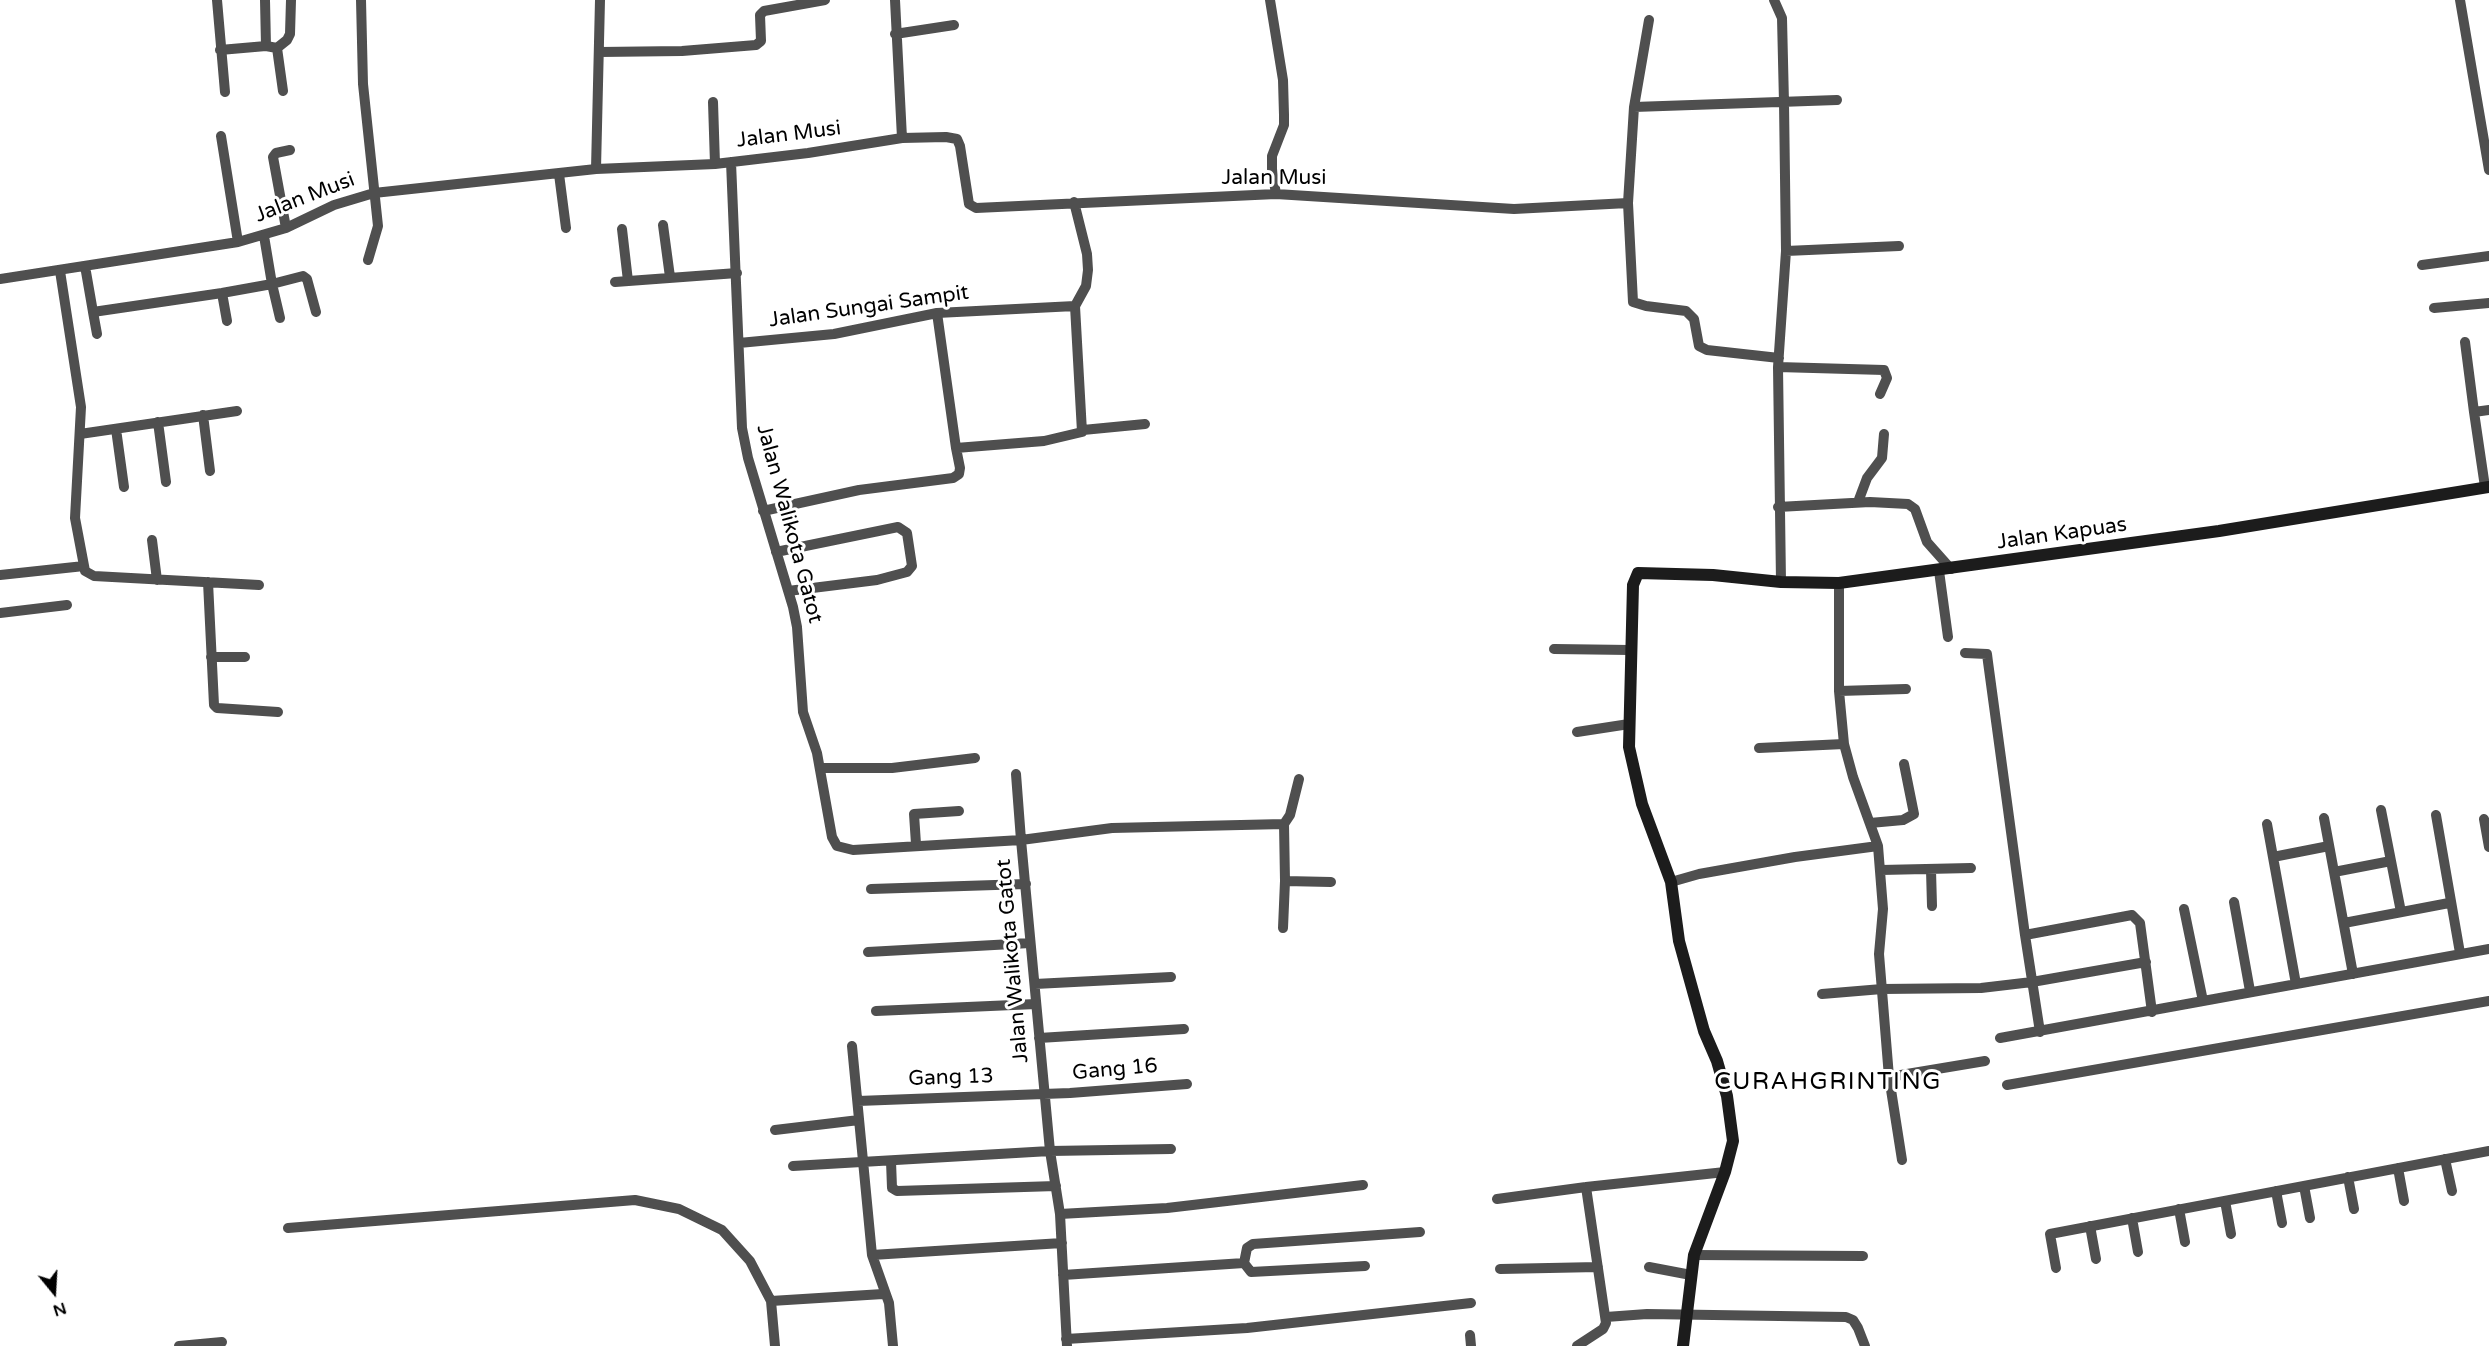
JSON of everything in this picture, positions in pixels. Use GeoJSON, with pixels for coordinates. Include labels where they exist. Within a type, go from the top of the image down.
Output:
{"type":"FeatureCollection","features":[{"type":"Feature","properties":{"kind":"main road","name":"Jalan Kapuas"},"geometry":{"type":"LineString","coordinates":[[1630,650],[1633,585],[1638,573],[1780,577],[1839,583],[2219,531],[2487,487]]}},
{"type":"Feature","properties":{"kind":"main road"},"geometry":{"type":"LineString","coordinates":[[1630,650],[1629,747],[1635,779],[1671,882],[1684,962],[1704,1031],[1717,1061],[1727,1096],[1733,1141],[1725,1172],[1694,1255],[1683,1346]]}},
{"type":"Feature","properties":{"kind":"street"},"geometry":{"type":"LineString","coordinates":[[217,0],[225,92]]}},
{"type":"Feature","properties":{"kind":"street"},"geometry":{"type":"LineString","coordinates":[[265,0],[272,47],[283,91]]}},
{"type":"Feature","properties":{"kind":"street"},"geometry":{"type":"LineString","coordinates":[[220,50],[272,47],[290,34],[291,0]]}},
{"type":"Feature","properties":{"kind":"street"},"geometry":{"type":"LineString","coordinates":[[361,0],[363,84],[378,226],[368,260]]}},
{"type":"Feature","properties":{"kind":"street"},"geometry":{"type":"LineString","coordinates":[[596,169],[600,0]]}},
{"type":"Feature","properties":{"kind":"street"},"geometry":{"type":"LineString","coordinates":[[600,52],[756,45],[761,41],[760,15],[764,11],[825,0]]}},
{"type":"Feature","properties":{"kind":"street"},"geometry":{"type":"LineString","coordinates":[[895,0],[902,138]]}},
{"type":"Feature","properties":{"kind":"street"},"geometry":{"type":"LineString","coordinates":[[1270,0],[1283,80],[1284,125],[1272,156],[1276,194]]}},
{"type":"Feature","properties":{"kind":"street"},"geometry":{"type":"LineString","coordinates":[[1774,0],[1782,18],[1786,251],[1779,362],[1780,577]]}},
{"type":"Feature","properties":{"kind":"street"},"geometry":{"type":"LineString","coordinates":[[2460,0],[2489,170]]}},
{"type":"Feature","properties":{"kind":"street"},"geometry":{"type":"LineString","coordinates":[[1649,20],[1634,107],[1628,202],[1633,302],[1686,311],[1694,319],[1699,346],[1707,350],[1779,362],[1884,370],[1887,378],[1880,394]]}},
{"type":"Feature","properties":{"kind":"street"},"geometry":{"type":"LineString","coordinates":[[895,34],[954,25]]}},
{"type":"Feature","properties":{"kind":"street"},"geometry":{"type":"LineString","coordinates":[[1634,107],[1837,100]]}},
{"type":"Feature","properties":{"kind":"street"},"geometry":{"type":"LineString","coordinates":[[713,102],[716,164]]}},
{"type":"Feature","properties":{"kind":"street"},"geometry":{"type":"LineString","coordinates":[[221,136],[238,242]]}},
{"type":"Feature","properties":{"kind":"street","name":"Jalan Musi"},"geometry":{"type":"LineString","coordinates":[[0,279],[238,242],[264,236],[334,205],[374,193],[596,169],[716,164],[902,138],[957,139],[969,204],[976,208],[1276,194],[1514,208],[1628,202]]}},
{"type":"Feature","properties":{"kind":"street"},"geometry":{"type":"LineString","coordinates":[[286,228],[273,157],[276,153],[290,150]]}},
{"type":"Feature","properties":{"kind":"street","name":"Jalan Walikota Gatot"},"geometry":{"type":"LineString","coordinates":[[731,162],[742,428],[748,458],[797,627],[803,712],[820,768],[832,837],[837,846],[853,850],[916,844],[1021,840],[1050,1152],[1060,1214],[1067,1342]]}},
{"type":"Feature","properties":{"kind":"street"},"geometry":{"type":"LineString","coordinates":[[559,174],[566,228]]}},
{"type":"Feature","properties":{"kind":"street"},"geometry":{"type":"LineString","coordinates":[[1074,202],[1087,254],[1088,270],[1086,286],[1075,306],[1077,368],[1083,430]]}},
{"type":"Feature","properties":{"kind":"street"},"geometry":{"type":"LineString","coordinates":[[663,225],[670,277]]}},
{"type":"Feature","properties":{"kind":"street"},"geometry":{"type":"LineString","coordinates":[[622,229],[628,281]]}},
{"type":"Feature","properties":{"kind":"street"},"geometry":{"type":"LineString","coordinates":[[264,236],[280,318]]}},
{"type":"Feature","properties":{"kind":"street"},"geometry":{"type":"LineString","coordinates":[[1786,251],[1899,246]]}},
{"type":"Feature","properties":{"kind":"street"},"geometry":{"type":"LineString","coordinates":[[2422,265],[2489,256]]}},
{"type":"Feature","properties":{"kind":"street"},"geometry":{"type":"LineString","coordinates":[[85,266],[97,334]]}},
{"type":"Feature","properties":{"kind":"street"},"geometry":{"type":"LineString","coordinates":[[60,271],[81,407],[75,518],[84,566],[88,574],[259,585]]}},
{"type":"Feature","properties":{"kind":"street"},"geometry":{"type":"LineString","coordinates":[[615,282],[737,273]]}},
{"type":"Feature","properties":{"kind":"street"},"geometry":{"type":"LineString","coordinates":[[93,312],[222,293],[306,277],[316,312]]}},
{"type":"Feature","properties":{"kind":"street"},"geometry":{"type":"LineString","coordinates":[[222,293],[227,321]]}},
{"type":"Feature","properties":{"kind":"street"},"geometry":{"type":"LineString","coordinates":[[2434,308],[2489,303]]}},
{"type":"Feature","properties":{"kind":"street","name":"Jalan Sungai Sampit"},"geometry":{"type":"LineString","coordinates":[[739,343],[834,334],[937,313],[1075,306]]}},
{"type":"Feature","properties":{"kind":"street"},"geometry":{"type":"LineString","coordinates":[[763,511],[859,490],[953,478],[959,474],[960,468],[937,313]]}},
{"type":"Feature","properties":{"kind":"street"},"geometry":{"type":"LineString","coordinates":[[2465,342],[2487,487]]}},
{"type":"Feature","properties":{"kind":"street"},"geometry":{"type":"LineString","coordinates":[[2474,412],[2489,410]]}},
{"type":"Feature","properties":{"kind":"street"},"geometry":{"type":"LineString","coordinates":[[80,434],[237,411]]}},
{"type":"Feature","properties":{"kind":"street"},"geometry":{"type":"LineString","coordinates":[[203,415],[210,471]]}},
{"type":"Feature","properties":{"kind":"street"},"geometry":{"type":"LineString","coordinates":[[158,422],[166,482]]}},
{"type":"Feature","properties":{"kind":"street"},"geometry":{"type":"LineString","coordinates":[[956,448],[1044,441],[1083,430],[1145,424]]}},
{"type":"Feature","properties":{"kind":"street"},"geometry":{"type":"LineString","coordinates":[[117,429],[124,488]]}},
{"type":"Feature","properties":{"kind":"street"},"geometry":{"type":"LineString","coordinates":[[1858,502],[1864,485],[1882,458],[1884,434]]}},
{"type":"Feature","properties":{"kind":"street"},"geometry":{"type":"LineString","coordinates":[[1778,507],[1858,502],[1908,504],[1915,509],[1926,542],[1940,557],[1945,570],[1948,637]]}},
{"type":"Feature","properties":{"kind":"street"},"geometry":{"type":"LineString","coordinates":[[776,552],[898,527],[907,533],[912,566],[907,572],[877,580],[788,591]]}},
{"type":"Feature","properties":{"kind":"street"},"geometry":{"type":"LineString","coordinates":[[152,540],[157,580]]}},
{"type":"Feature","properties":{"kind":"street"},"geometry":{"type":"LineString","coordinates":[[0,575],[84,566]]}},
{"type":"Feature","properties":{"kind":"street"},"geometry":{"type":"LineString","coordinates":[[208,582],[212,701],[217,708],[278,712]]}},
{"type":"Feature","properties":{"kind":"street"},"geometry":{"type":"LineString","coordinates":[[1839,583],[1839,691],[1844,744],[1853,777],[1878,846],[1883,909],[1879,954],[1881,989],[1889,1077],[1902,1161]]}},
{"type":"Feature","properties":{"kind":"street"},"geometry":{"type":"LineString","coordinates":[[0,613],[67,605]]}},
{"type":"Feature","properties":{"kind":"street"},"geometry":{"type":"LineString","coordinates":[[1554,649],[1630,650]]}},
{"type":"Feature","properties":{"kind":"street"},"geometry":{"type":"LineString","coordinates":[[1965,653],[1987,654],[2040,1032]]}},
{"type":"Feature","properties":{"kind":"street"},"geometry":{"type":"LineString","coordinates":[[212,657],[245,657]]}},
{"type":"Feature","properties":{"kind":"street"},"geometry":{"type":"LineString","coordinates":[[1839,691],[1906,689]]}},
{"type":"Feature","properties":{"kind":"street"},"geometry":{"type":"LineString","coordinates":[[1577,732],[1629,724]]}},
{"type":"Feature","properties":{"kind":"street"},"geometry":{"type":"LineString","coordinates":[[1760,748],[1844,744]]}},
{"type":"Feature","properties":{"kind":"street"},"geometry":{"type":"LineString","coordinates":[[820,768],[892,768],[975,758]]}},
{"type":"Feature","properties":{"kind":"street"},"geometry":{"type":"LineString","coordinates":[[1870,823],[1903,820],[1914,814],[1904,764]]}},
{"type":"Feature","properties":{"kind":"street"},"geometry":{"type":"LineString","coordinates":[[1016,774],[1021,840],[1112,828],[1284,824]]}},
{"type":"Feature","properties":{"kind":"street"},"geometry":{"type":"LineString","coordinates":[[1283,928],[1284,824],[1290,815],[1299,779]]}},
{"type":"Feature","properties":{"kind":"street"},"geometry":{"type":"LineString","coordinates":[[2381,810],[2401,912]]}},
{"type":"Feature","properties":{"kind":"street"},"geometry":{"type":"LineString","coordinates":[[916,844],[914,814],[959,811]]}},
{"type":"Feature","properties":{"kind":"street"},"geometry":{"type":"LineString","coordinates":[[2436,815],[2449,903],[2460,953]]}},
{"type":"Feature","properties":{"kind":"street"},"geometry":{"type":"LineString","coordinates":[[2324,818],[2353,974]]}},
{"type":"Feature","properties":{"kind":"street"},"geometry":{"type":"LineString","coordinates":[[2484,819],[2489,847]]}},
{"type":"Feature","properties":{"kind":"street"},"geometry":{"type":"LineString","coordinates":[[2267,824],[2296,984]]}},
{"type":"Feature","properties":{"kind":"street"},"geometry":{"type":"LineString","coordinates":[[1671,882],[1784,859],[1878,846]]}},
{"type":"Feature","properties":{"kind":"street"},"geometry":{"type":"LineString","coordinates":[[2273,857],[2329,846]]}},
{"type":"Feature","properties":{"kind":"street"},"geometry":{"type":"LineString","coordinates":[[2334,872],[2391,861]]}},
{"type":"Feature","properties":{"kind":"street"},"geometry":{"type":"LineString","coordinates":[[1881,870],[1971,868]]}},
{"type":"Feature","properties":{"kind":"street"},"geometry":{"type":"LineString","coordinates":[[1931,870],[1932,906]]}},
{"type":"Feature","properties":{"kind":"street"},"geometry":{"type":"LineString","coordinates":[[1285,881],[1331,882]]}},
{"type":"Feature","properties":{"kind":"street"},"geometry":{"type":"LineString","coordinates":[[871,889],[1026,884]]}},
{"type":"Feature","properties":{"kind":"street"},"geometry":{"type":"LineString","coordinates":[[2234,902],[2250,991]]}},
{"type":"Feature","properties":{"kind":"street"},"geometry":{"type":"LineString","coordinates":[[2344,923],[2449,903]]}},
{"type":"Feature","properties":{"kind":"street"},"geometry":{"type":"LineString","coordinates":[[2184,909],[2203,1001]]}},
{"type":"Feature","properties":{"kind":"street"},"geometry":{"type":"LineString","coordinates":[[2025,935],[2132,915],[2140,922],[2152,1012]]}},
{"type":"Feature","properties":{"kind":"street"},"geometry":{"type":"LineString","coordinates":[[868,952],[1030,943]]}},
{"type":"Feature","properties":{"kind":"street"},"geometry":{"type":"LineString","coordinates":[[2000,1038],[2489,949]]}},
{"type":"Feature","properties":{"kind":"street"},"geometry":{"type":"LineString","coordinates":[[1822,994],[1881,989],[1981,988],[2032,982],[2146,962]]}},
{"type":"Feature","properties":{"kind":"street"},"geometry":{"type":"LineString","coordinates":[[1035,984],[1171,977]]}},
{"type":"Feature","properties":{"kind":"street"},"geometry":{"type":"LineString","coordinates":[[2007,1085],[2489,1001]]}},
{"type":"Feature","properties":{"kind":"street"},"geometry":{"type":"LineString","coordinates":[[876,1011],[1036,1004]]}},
{"type":"Feature","properties":{"kind":"street"},"geometry":{"type":"LineString","coordinates":[[1039,1038],[1184,1029]]}},
{"type":"Feature","properties":{"kind":"street"},"geometry":{"type":"LineString","coordinates":[[852,1046],[872,1255],[883,1294],[888,1303],[893,1346]]}},
{"type":"Feature","properties":{"kind":"street"},"geometry":{"type":"LineString","coordinates":[[1889,1077],[1985,1061]]}},
{"type":"Feature","properties":{"kind":"street","name":"Gang 16"},"geometry":{"type":"LineString","coordinates":[[1045,1094],[1187,1084]]}},
{"type":"Feature","properties":{"kind":"street","name":"Gang 13"},"geometry":{"type":"LineString","coordinates":[[858,1101],[1045,1094]]}},
{"type":"Feature","properties":{"kind":"street"},"geometry":{"type":"LineString","coordinates":[[775,1130],[859,1120]]}},
{"type":"Feature","properties":{"kind":"street"},"geometry":{"type":"LineString","coordinates":[[794,1166],[1050,1152],[1171,1149]]}},
{"type":"Feature","properties":{"kind":"street"},"geometry":{"type":"LineString","coordinates":[[2056,1268],[2050,1234],[2489,1151]]}},
{"type":"Feature","properties":{"kind":"street"},"geometry":{"type":"LineString","coordinates":[[2445,1159],[2452,1191]]}},
{"type":"Feature","properties":{"kind":"street"},"geometry":{"type":"LineString","coordinates":[[891,1161],[892,1188],[897,1191],[1056,1185]]}},
{"type":"Feature","properties":{"kind":"street"},"geometry":{"type":"LineString","coordinates":[[2398,1168],[2404,1201]]}},
{"type":"Feature","properties":{"kind":"street"},"geometry":{"type":"LineString","coordinates":[[1497,1199],[1586,1186],[1725,1172]]}},
{"type":"Feature","properties":{"kind":"street"},"geometry":{"type":"LineString","coordinates":[[2348,1178],[2354,1209]]}},
{"type":"Feature","properties":{"kind":"street"},"geometry":{"type":"LineString","coordinates":[[1060,1214],[1167,1208],[1363,1185]]}},
{"type":"Feature","properties":{"kind":"street"},"geometry":{"type":"LineString","coordinates":[[1577,1346],[1604,1329],[1606,1317],[1586,1186]]}},
{"type":"Feature","properties":{"kind":"street"},"geometry":{"type":"LineString","coordinates":[[2304,1186],[2310,1218]]}},
{"type":"Feature","properties":{"kind":"street"},"geometry":{"type":"LineString","coordinates":[[2276,1191],[2282,1223]]}},
{"type":"Feature","properties":{"kind":"street"},"geometry":{"type":"LineString","coordinates":[[288,1228],[635,1200],[679,1209],[722,1230],[750,1261],[771,1301],[775,1346]]}},
{"type":"Feature","properties":{"kind":"street"},"geometry":{"type":"LineString","coordinates":[[2224,1201],[2231,1234]]}},
{"type":"Feature","properties":{"kind":"street"},"geometry":{"type":"LineString","coordinates":[[2179,1209],[2185,1242]]}},
{"type":"Feature","properties":{"kind":"street"},"geometry":{"type":"LineString","coordinates":[[2132,1218],[2138,1251]]}},
{"type":"Feature","properties":{"kind":"street"},"geometry":{"type":"LineString","coordinates":[[2090,1226],[2096,1259]]}},
{"type":"Feature","properties":{"kind":"street"},"geometry":{"type":"LineString","coordinates":[[1365,1266],[1251,1272],[1244,1263],[1247,1248],[1253,1244],[1420,1232]]}},
{"type":"Feature","properties":{"kind":"street"},"geometry":{"type":"LineString","coordinates":[[872,1255],[1062,1243]]}},
{"type":"Feature","properties":{"kind":"street"},"geometry":{"type":"LineString","coordinates":[[1694,1255],[1863,1256]]}},
{"type":"Feature","properties":{"kind":"street"},"geometry":{"type":"LineString","coordinates":[[1063,1275],[1244,1263]]}},
{"type":"Feature","properties":{"kind":"street"},"geometry":{"type":"LineString","coordinates":[[1500,1269],[1598,1267]]}},
{"type":"Feature","properties":{"kind":"street"},"geometry":{"type":"LineString","coordinates":[[1649,1267],[1691,1275]]}},
{"type":"Feature","properties":{"kind":"street"},"geometry":{"type":"LineString","coordinates":[[771,1301],[883,1294]]}},
{"type":"Feature","properties":{"kind":"street"},"geometry":{"type":"LineString","coordinates":[[1067,1342],[1247,1328],[1471,1303]]}},
{"type":"Feature","properties":{"kind":"street"},"geometry":{"type":"LineString","coordinates":[[1606,1317],[1647,1314],[1846,1317],[1853,1320],[1858,1328],[1864,1346]]}},
{"type":"Feature","properties":{"kind":"street"},"geometry":{"type":"LineString","coordinates":[[179,1346],[222,1342]]}},
{"type":"Feature","properties":{"kind":"district","name":"CURAHGRINTING"},"geometry":{"type":"Point","coordinates":[1828,1083]}}]}
